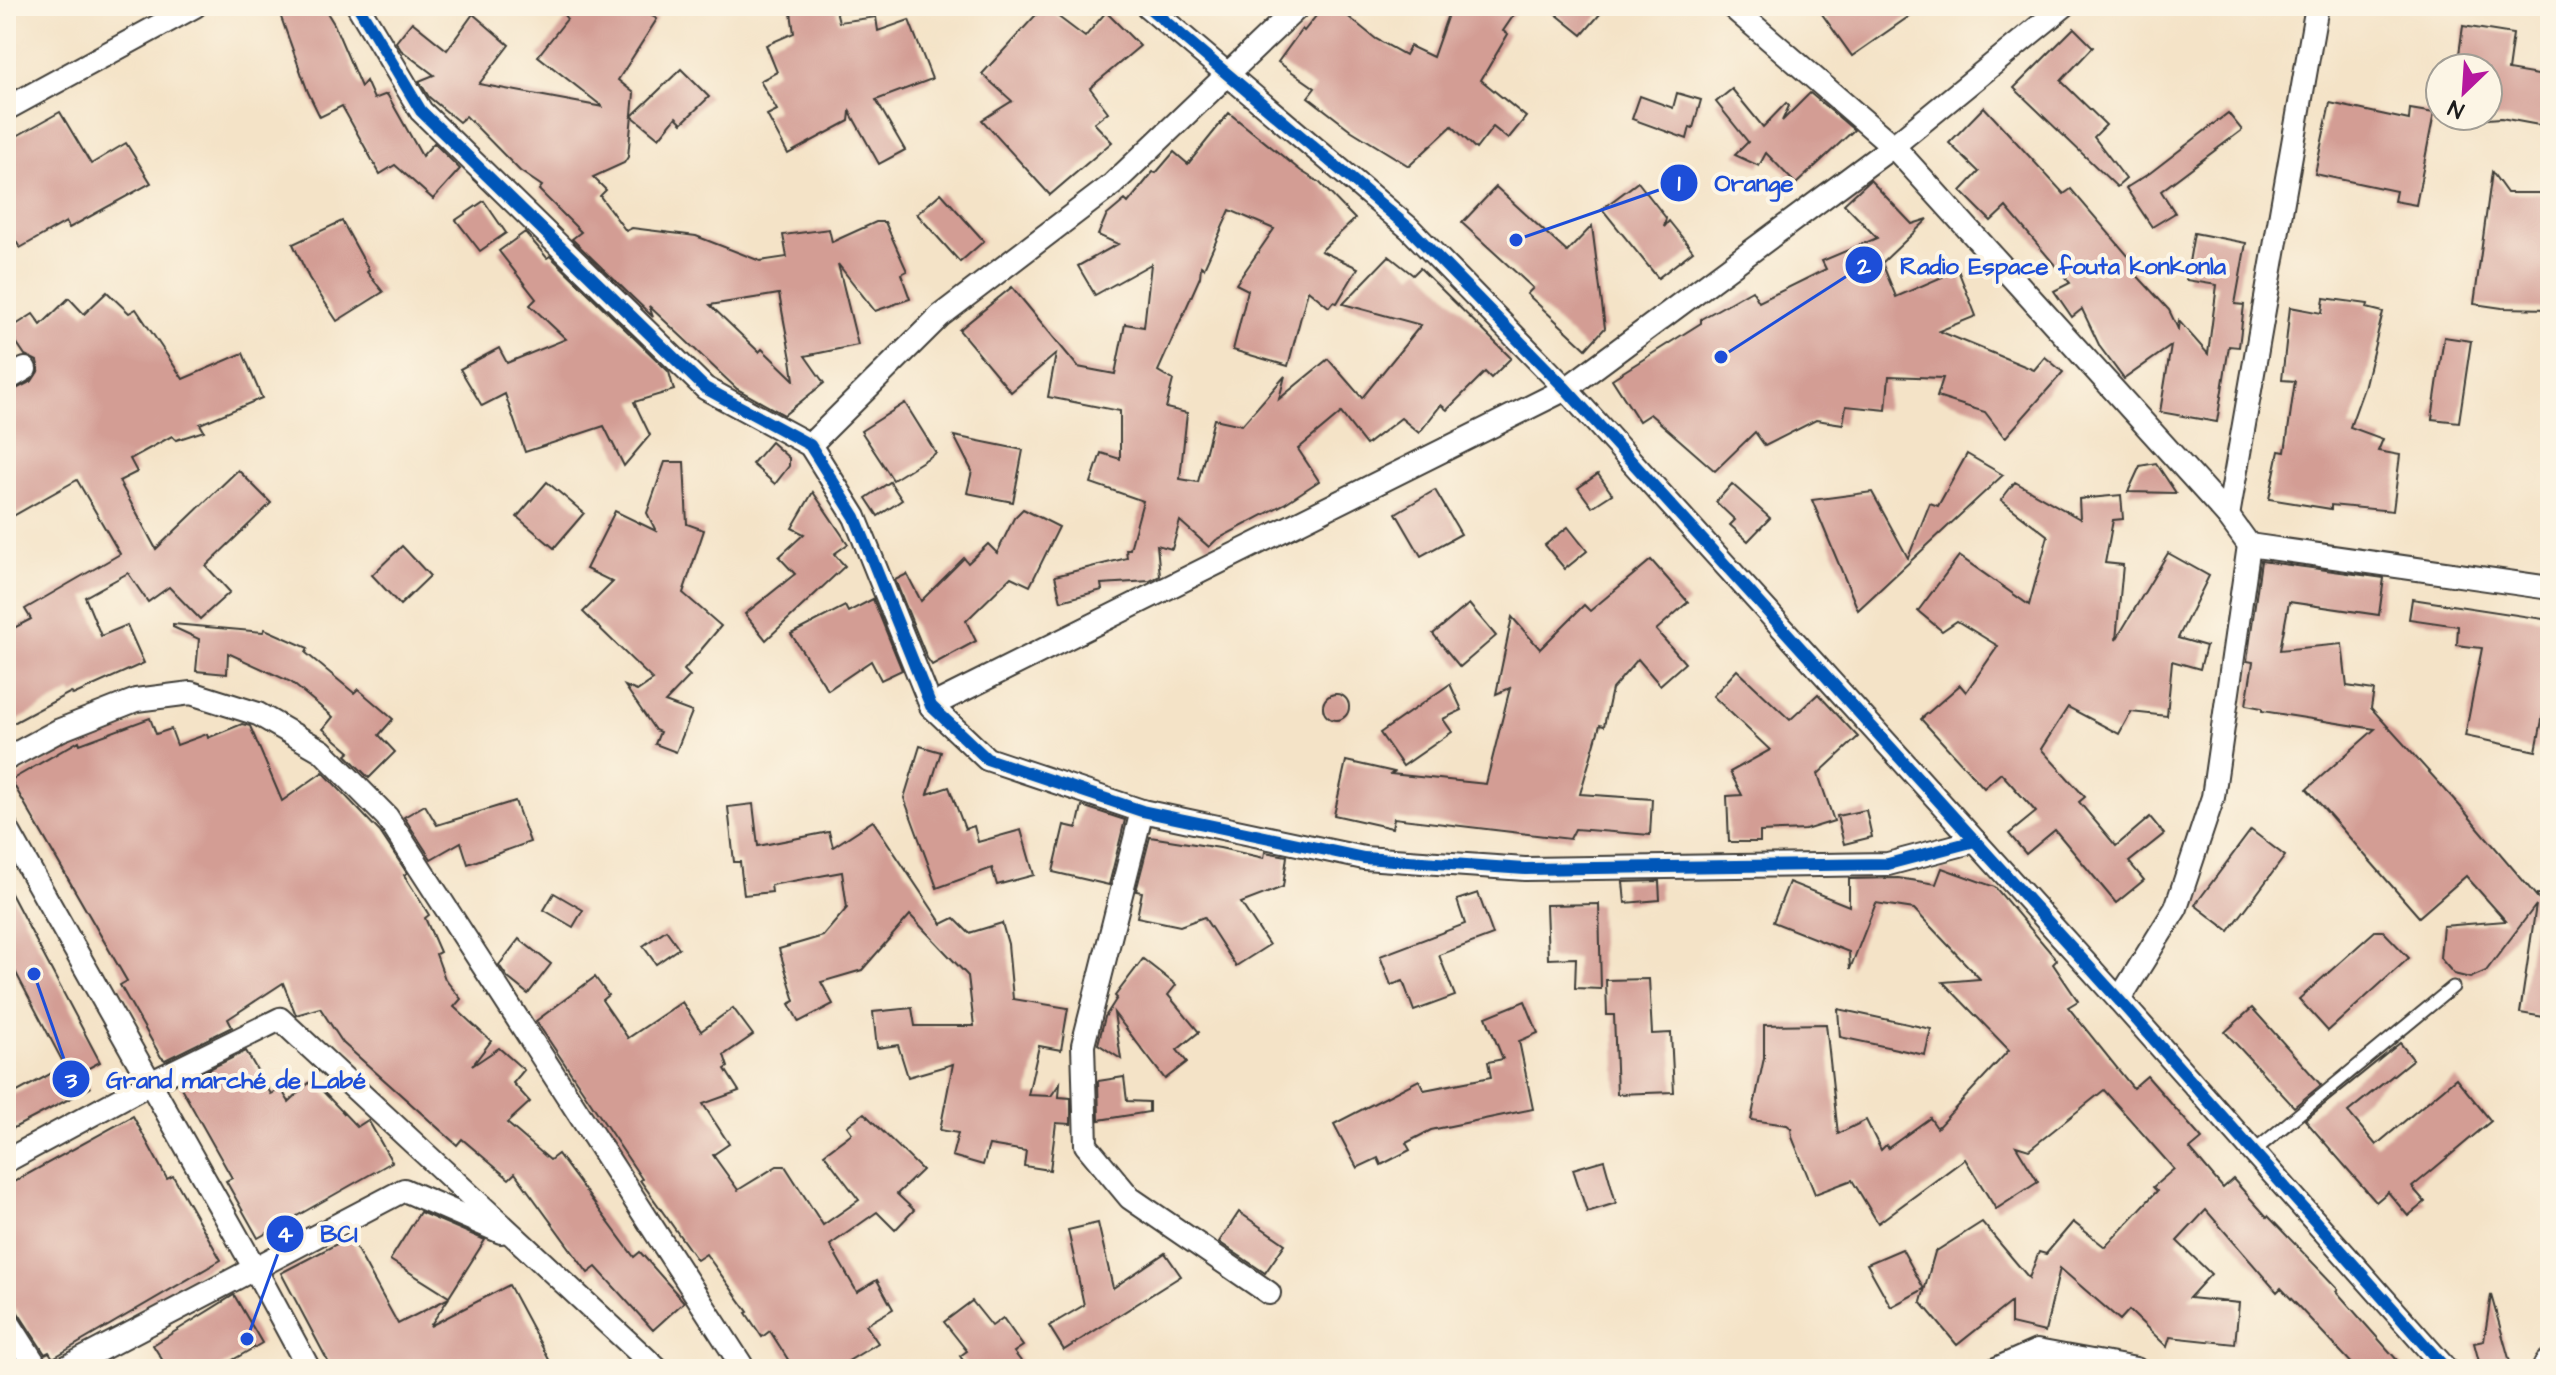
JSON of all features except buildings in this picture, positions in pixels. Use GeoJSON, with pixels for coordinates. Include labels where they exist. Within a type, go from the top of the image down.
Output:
{"type":"FeatureCollection","features":[{"type":"Feature","properties":{"kind":"street"},"geometry":{"type":"LineString","coordinates":[[6,109],[195,6]]}},
{"type":"Feature","properties":{"kind":"street"},"geometry":{"type":"LineString","coordinates":[[358,6],[421,111],[682,366],[705,388],[810,445],[855,517],[931,706],[987,759],[1142,811],[1364,858],[1525,869],[1888,864],[1975,841]]}},
{"type":"Feature","properties":{"kind":"street"},"geometry":{"type":"LineString","coordinates":[[1147,6],[1409,228],[1566,389],[2119,1000],[2446,1369]]}},
{"type":"Feature","properties":{"kind":"street"},"geometry":{"type":"LineString","coordinates":[[810,445],[940,316],[1113,184],[1299,6]]}},
{"type":"Feature","properties":{"kind":"street"},"geometry":{"type":"LineString","coordinates":[[1731,6],[1893,146],[2228,516],[2249,545],[2213,797],[2176,908],[2119,1000]]}},
{"type":"Feature","properties":{"kind":"street"},"geometry":{"type":"LineString","coordinates":[[931,706],[1566,389],[1893,146],[2064,6]]}},
{"type":"Feature","properties":{"kind":"street"},"geometry":{"type":"LineString","coordinates":[[2228,516],[2317,6]]}},
{"type":"Feature","properties":{"kind":"street"},"geometry":{"type":"LineString","coordinates":[[2249,545],[2550,588]]}},
{"type":"Feature","properties":{"kind":"street"},"geometry":{"type":"LineString","coordinates":[[6,759],[60,730],[136,700],[191,693],[258,714],[322,751],[387,817],[744,1369]]}},
{"type":"Feature","properties":{"kind":"street"},"geometry":{"type":"LineString","coordinates":[[1142,811],[1083,1045],[1086,1145],[1130,1198],[1269,1293]]}},
{"type":"Feature","properties":{"kind":"street"},"geometry":{"type":"LineString","coordinates":[[6,827],[309,1369]]}},
{"type":"Feature","properties":{"kind":"street"},"geometry":{"type":"LineString","coordinates":[[6,1161],[150,1083],[280,1019],[657,1369]]}},
{"type":"Feature","properties":{"kind":"street"},"geometry":{"type":"LineString","coordinates":[[63,1369],[404,1190],[518,1240]]}},
{"type":"Feature","properties":{"kind":"street"},"geometry":{"type":"LineString","coordinates":[[6,1319],[38,1369]]}},
{"type":"Feature","properties":{"kind":"street"},"geometry":{"type":"LineString","coordinates":[[1996,1369],[2037,1351],[2136,1369]]}},
{"type":"Feature","properties":{"kind":"lane"},"geometry":{"type":"LineString","coordinates":[[2253,1152],[2453,987]]}},
{"type":"Feature","properties":{"kind":"cycle path"},"geometry":{"type":"LineString","coordinates":[[358,6],[421,111],[705,388],[810,445],[855,517],[931,706],[987,759],[1142,811],[1364,858],[1525,869],[1888,864],[1975,841]]}},
{"type":"Feature","properties":{"kind":"cycle path"},"geometry":{"type":"LineString","coordinates":[[1147,6],[1409,228],[1566,389],[2119,1000],[2446,1369]]}},
{"type":"Feature","properties":{"kind":"place","name":"Orange"},"geometry":{"type":"Point","coordinates":[1516,240]}},
{"type":"Feature","properties":{"kind":"place","name":"Radio Espace fouta konkonla"},"geometry":{"type":"Point","coordinates":[1721,357]}},
{"type":"Feature","properties":{"kind":"place","name":"Grand marché de Labé"},"geometry":{"type":"Point","coordinates":[34,974]}},
{"type":"Feature","properties":{"kind":"place","name":"BCI"},"geometry":{"type":"Point","coordinates":[247,1339]}}]}
